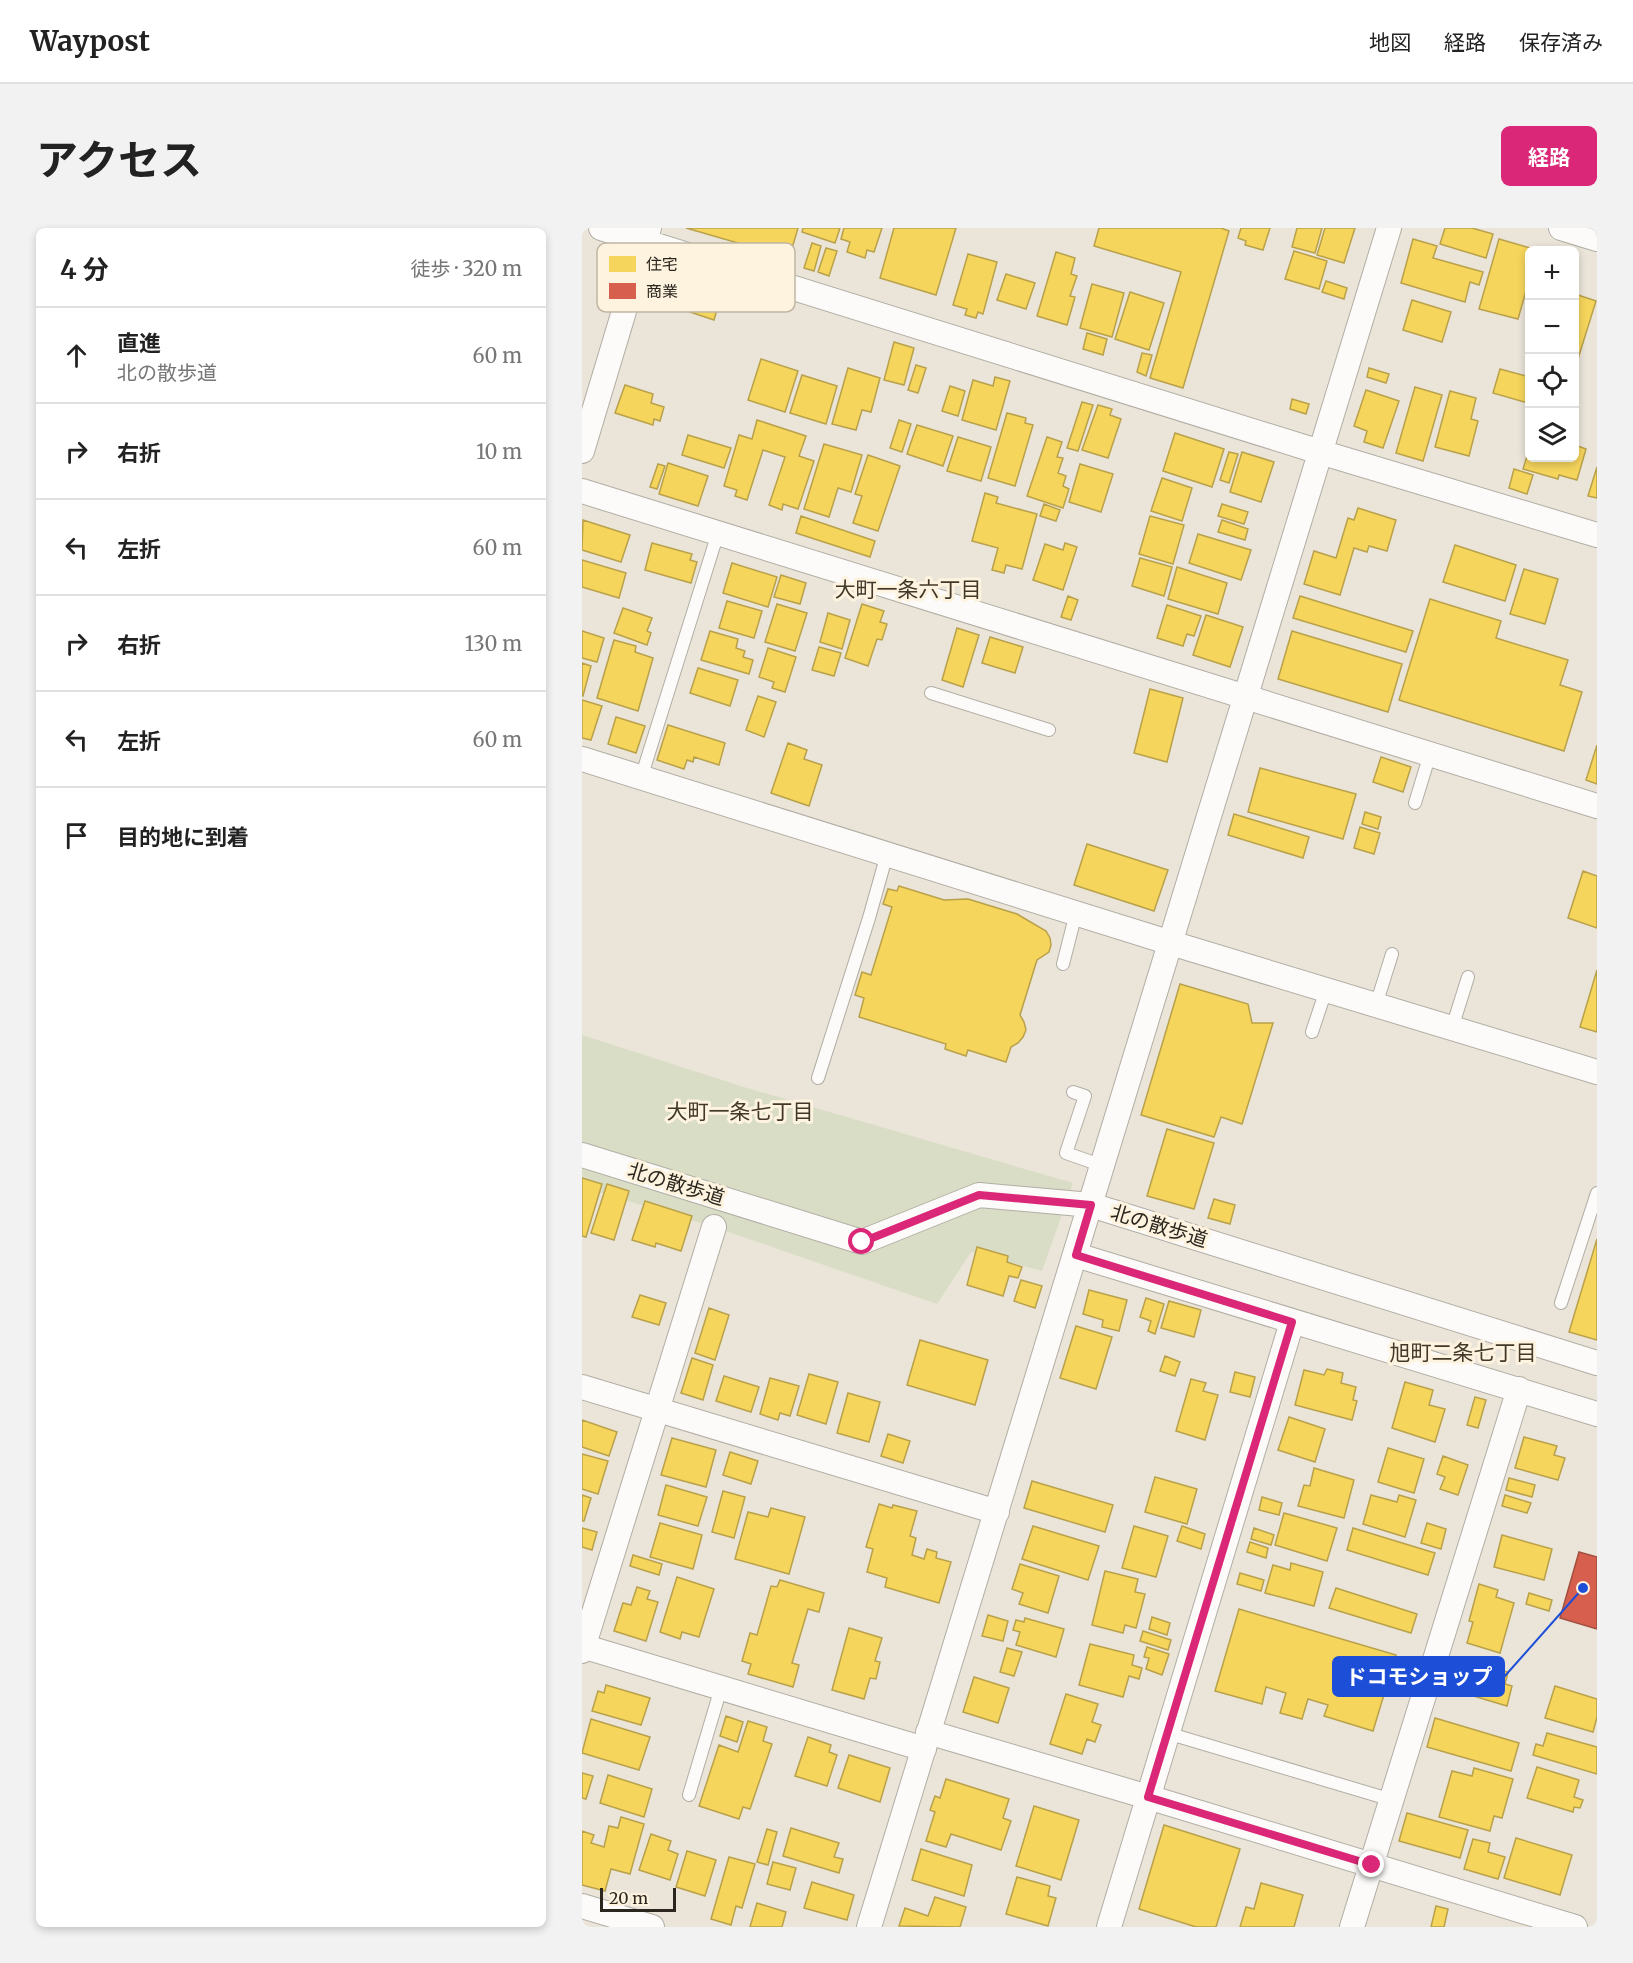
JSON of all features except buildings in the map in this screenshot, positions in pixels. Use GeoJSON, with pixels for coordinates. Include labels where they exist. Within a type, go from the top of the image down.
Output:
{"type":"FeatureCollection","features":[{"type":"Feature","properties":{"kind":"street"},"geometry":{"type":"LineString","coordinates":[[601,228],[647,234],[675,243]]}},
{"type":"Feature","properties":{"kind":"street"},"geometry":{"type":"LineString","coordinates":[[869,1927],[1389,228]]}},
{"type":"Feature","properties":{"kind":"street"},"geometry":{"type":"LineString","coordinates":[[1561,228],[1597,239]]}},
{"type":"Feature","properties":{"kind":"street"},"geometry":{"type":"LineString","coordinates":[[795,282],[1320,452],[1597,535]]}},
{"type":"Feature","properties":{"kind":"street"},"geometry":{"type":"LineString","coordinates":[[582,451],[624,312]]}},
{"type":"Feature","properties":{"kind":"street"},"geometry":{"type":"LineString","coordinates":[[582,491],[1597,806]]}},
{"type":"Feature","properties":{"kind":"street"},"geometry":{"type":"LineString","coordinates":[[582,759],[1171,943],[1597,1072]]}},
{"type":"Feature","properties":{"kind":"street","name":"北の散歩道"},"geometry":{"type":"LineString","coordinates":[[582,1155],[862,1242],[979,1195],[1091,1205],[1597,1363]]}},
{"type":"Feature","properties":{"kind":"street"},"geometry":{"type":"LineString","coordinates":[[714,1227],[582,1648],[721,1688],[1148,1797],[1575,1927]]}},
{"type":"Feature","properties":{"kind":"street"},"geometry":{"type":"LineString","coordinates":[[1076,1255],[1597,1414]]}},
{"type":"Feature","properties":{"kind":"street"},"geometry":{"type":"LineString","coordinates":[[1109,1927],[1292,1322]]}},
{"type":"Feature","properties":{"kind":"street"},"geometry":{"type":"LineString","coordinates":[[582,1387],[997,1512]]}},
{"type":"Feature","properties":{"kind":"street"},"geometry":{"type":"LineString","coordinates":[[1352,1927],[1519,1389]]}},
{"type":"Feature","properties":{"kind":"street"},"geometry":{"type":"LineString","coordinates":[[582,1906],[652,1927]]}},
{"type":"Feature","properties":{"kind":"lane"},"geometry":{"type":"LineString","coordinates":[[642,778],[717,533]]}},
{"type":"Feature","properties":{"kind":"lane"},"geometry":{"type":"LineString","coordinates":[[931,693],[1049,730]]}},
{"type":"Feature","properties":{"kind":"lane"},"geometry":{"type":"LineString","coordinates":[[1415,803],[1430,754]]}},
{"type":"Feature","properties":{"kind":"lane"},"geometry":{"type":"LineString","coordinates":[[818,1078],[887,854]]}},
{"type":"Feature","properties":{"kind":"lane"},"geometry":{"type":"LineString","coordinates":[[1063,964],[1076,913]]}},
{"type":"Feature","properties":{"kind":"lane"},"geometry":{"type":"LineString","coordinates":[[1376,1005],[1392,954]]}},
{"type":"Feature","properties":{"kind":"lane"},"geometry":{"type":"LineString","coordinates":[[1452,1028],[1468,977]]}},
{"type":"Feature","properties":{"kind":"lane"},"geometry":{"type":"LineString","coordinates":[[1312,1032],[1326,990]]}},
{"type":"Feature","properties":{"kind":"lane"},"geometry":{"type":"LineString","coordinates":[[1073,1092],[1085,1096],[1066,1153],[1103,1166]]}},
{"type":"Feature","properties":{"kind":"lane"},"geometry":{"type":"LineString","coordinates":[[1561,1303],[1597,1193]]}},
{"type":"Feature","properties":{"kind":"lane"},"geometry":{"type":"LineString","coordinates":[[689,1795],[721,1688]]}},
{"type":"Feature","properties":{"kind":"lane"},"geometry":{"type":"LineString","coordinates":[[1167,1733],[1392,1800]]}},
{"type":"Feature","properties":{"kind":"green space"},"geometry":{"type":"Polygon","coordinates":[[[582,1035],[747,1088],[1073,1183],[1042,1271],[971,1252],[937,1304],[714,1227],[582,1187],[582,1035]]]}},
{"type":"Feature","properties":{"kind":"place","name":"ドコモショップ"},"geometry":{"type":"Point","coordinates":[1583,1588]}},
{"type":"Feature","properties":{"kind":"district","name":"大町一条六丁目"},"geometry":{"type":"Point","coordinates":[908,590]}},
{"type":"Feature","properties":{"kind":"district","name":"大町一条七丁目"},"geometry":{"type":"Point","coordinates":[740,1112]}},
{"type":"Feature","properties":{"kind":"district","name":"旭町二条七丁目"},"geometry":{"type":"Point","coordinates":[1463,1353]}},
{"type":"Feature","properties":{"kind":"route"},"geometry":{"type":"LineString","coordinates":[[862,1242],[979,1195],[1091,1205],[1076,1255],[1292,1322],[1148,1797],[1372,1865]]}}]}
